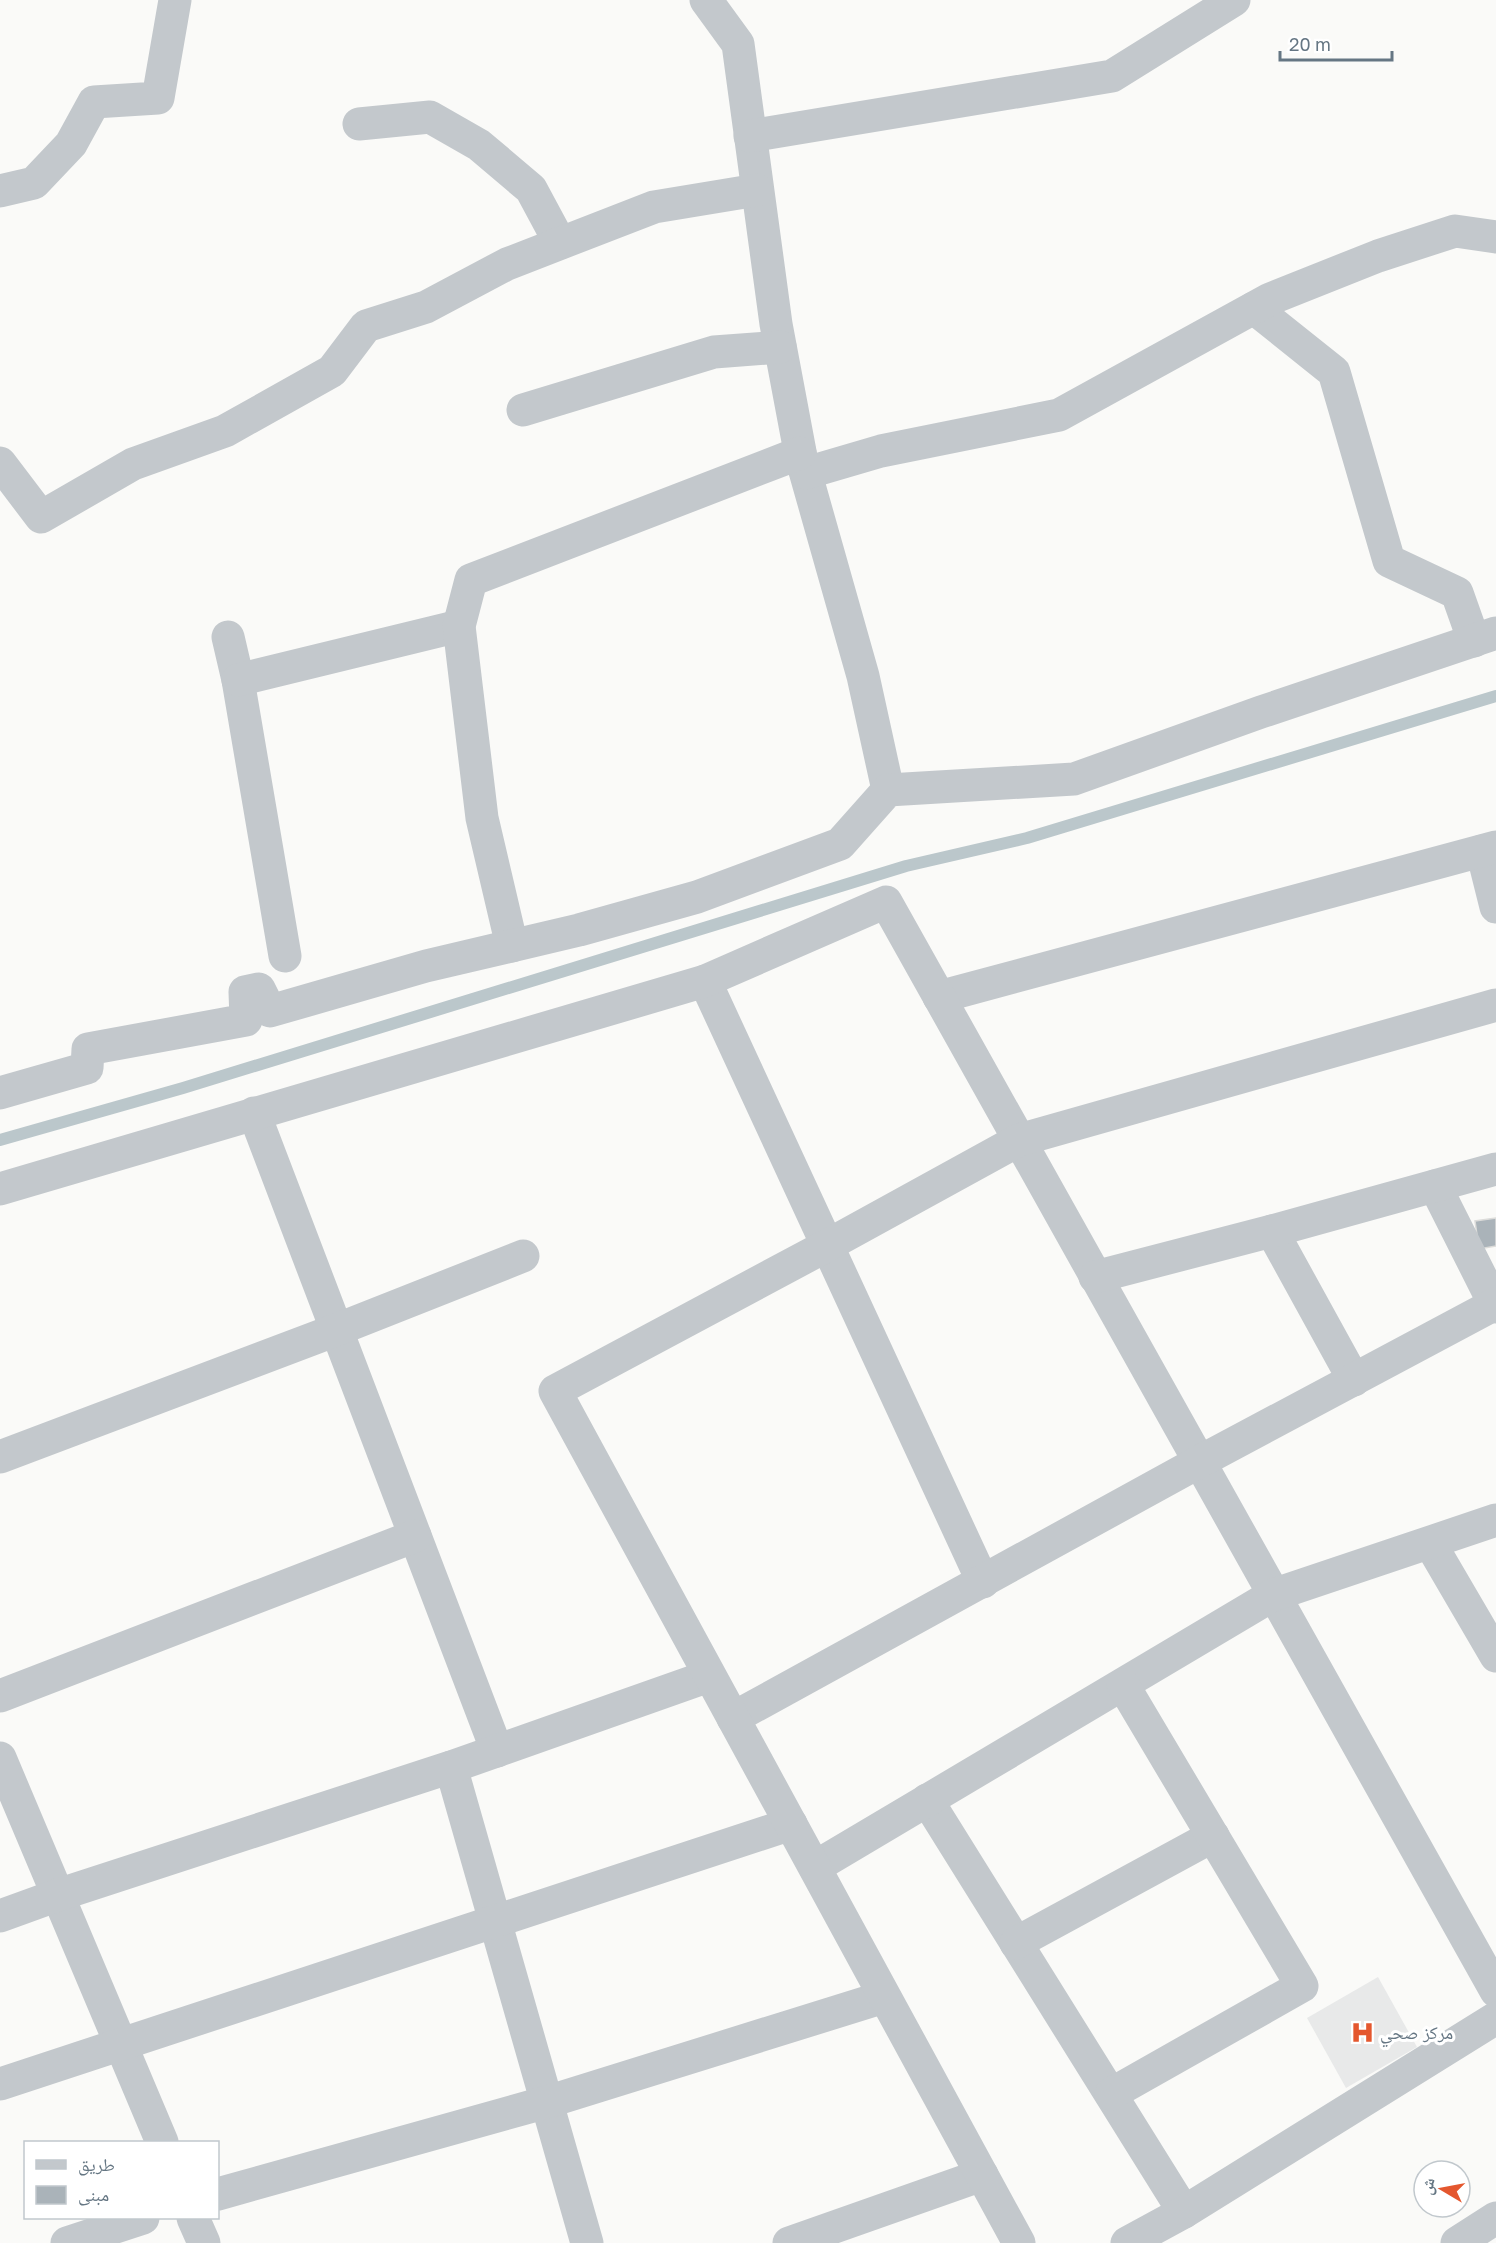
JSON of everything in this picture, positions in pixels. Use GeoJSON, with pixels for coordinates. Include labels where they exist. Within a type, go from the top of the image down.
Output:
{"type":"FeatureCollection","features":[{"type":"Feature","properties":{"kind":"street"},"geometry":{"type":"LineString","coordinates":[[0,191],[34,183],[71,144],[94,102],[159,98],[175,0]]}},
{"type":"Feature","properties":{"kind":"street"},"geometry":{"type":"LineString","coordinates":[[706,0],[738,44],[780,347],[803,463],[863,676],[888,790]]}},
{"type":"Feature","properties":{"kind":"street"},"geometry":{"type":"LineString","coordinates":[[750,136],[1112,76],[1234,0]]}},
{"type":"Feature","properties":{"kind":"street"},"geometry":{"type":"LineString","coordinates":[[359,124],[430,117],[479,145],[531,189],[560,243]]}},
{"type":"Feature","properties":{"kind":"street"},"geometry":{"type":"LineString","coordinates":[[0,463],[41,517],[133,464],[225,431],[332,371],[366,326],[426,307],[507,264],[654,207],[757,190]]}},
{"type":"Feature","properties":{"kind":"street"},"geometry":{"type":"LineString","coordinates":[[512,946],[482,818],[459,626],[471,580],[803,463],[881,451],[1059,414],[1270,299],[1378,256],[1455,231],[1496,237]]}},
{"type":"Feature","properties":{"kind":"street"},"geometry":{"type":"LineString","coordinates":[[0,1093],[87,1068],[88,1049],[246,1020],[245,992],[259,989],[270,1011],[426,966],[579,930],[697,897],[840,844],[888,790],[1074,779],[1261,712],[1485,637],[1458,593],[1389,561],[1334,372],[1254,308]]}},
{"type":"Feature","properties":{"kind":"street"},"geometry":{"type":"LineString","coordinates":[[523,410],[714,352],[780,347]]}},
{"type":"Feature","properties":{"kind":"street"},"geometry":{"type":"LineString","coordinates":[[238,680],[459,626]]}},
{"type":"Feature","properties":{"kind":"street"},"geometry":{"type":"LineString","coordinates":[[228,637],[238,680],[285,956]]}},
{"type":"Feature","properties":{"kind":"street"},"geometry":{"type":"LineString","coordinates":[[939,997],[1489,849],[1496,907]]}},
{"type":"Feature","properties":{"kind":"street"},"geometry":{"type":"LineString","coordinates":[[0,1189],[705,981],[886,902],[1496,1991]]}},
{"type":"Feature","properties":{"kind":"street"},"geometry":{"type":"LineString","coordinates":[[705,981],[983,1582]]}},
{"type":"Feature","properties":{"kind":"street"},"geometry":{"type":"LineString","coordinates":[[1019,2243],[555,1391],[1019,1140],[1496,1005]]}},
{"type":"Feature","properties":{"kind":"street"},"geometry":{"type":"LineString","coordinates":[[254,1113],[497,1751]]}},
{"type":"Feature","properties":{"kind":"street"},"geometry":{"type":"LineString","coordinates":[[1095,1277],[1496,1169]]}},
{"type":"Feature","properties":{"kind":"street"},"geometry":{"type":"LineString","coordinates":[[733,1718],[1199,1462],[1495,1306],[1435,1186]]}},
{"type":"Feature","properties":{"kind":"street"},"geometry":{"type":"LineString","coordinates":[[1272,1231],[1354,1380]]}},
{"type":"Feature","properties":{"kind":"street"},"geometry":{"type":"LineString","coordinates":[[0,1457],[336,1330],[523,1256]]}},
{"type":"Feature","properties":{"kind":"street"},"geometry":{"type":"LineString","coordinates":[[815,1867],[1273,1595],[1496,1520]]}},
{"type":"Feature","properties":{"kind":"street"},"geometry":{"type":"LineString","coordinates":[[0,1696],[415,1536]]}},
{"type":"Feature","properties":{"kind":"street"},"geometry":{"type":"LineString","coordinates":[[1430,1543],[1496,1656]]}},
{"type":"Feature","properties":{"kind":"street"},"geometry":{"type":"LineString","coordinates":[[0,1916],[451,1767],[709,1676]]}},
{"type":"Feature","properties":{"kind":"street"},"geometry":{"type":"LineString","coordinates":[[1111,2094],[1302,1986],[1123,1685]]}},
{"type":"Feature","properties":{"kind":"street"},"geometry":{"type":"LineString","coordinates":[[0,1758],[162,2141]]}},
{"type":"Feature","properties":{"kind":"street"},"geometry":{"type":"LineString","coordinates":[[451,1767],[587,2243]]}},
{"type":"Feature","properties":{"kind":"street"},"geometry":{"type":"LineString","coordinates":[[927,1800],[1184,2212]]}},
{"type":"Feature","properties":{"kind":"street"},"geometry":{"type":"LineString","coordinates":[[0,2084],[791,1824]]}},
{"type":"Feature","properties":{"kind":"street"},"geometry":{"type":"LineString","coordinates":[[1016,1943],[1213,1836]]}},
{"type":"Feature","properties":{"kind":"street"},"geometry":{"type":"LineString","coordinates":[[219,2194],[547,2102],[884,1997]]}},
{"type":"Feature","properties":{"kind":"street"},"geometry":{"type":"LineString","coordinates":[[1127,2243],[1184,2212],[1496,2018]]}},
{"type":"Feature","properties":{"kind":"street"},"geometry":{"type":"LineString","coordinates":[[789,2243],[982,2175]]}},
{"type":"Feature","properties":{"kind":"street"},"geometry":{"type":"LineString","coordinates":[[1457,2243],[1496,2218]]}},
{"type":"Feature","properties":{"kind":"street"},"geometry":{"type":"LineString","coordinates":[[67,2243],[137,2219]]}},
{"type":"Feature","properties":{"kind":"street"},"geometry":{"type":"LineString","coordinates":[[194,2219],[204,2243]]}},
{"type":"Feature","properties":{"kind":"shaded area","name":"مركز صحي"},"geometry":{"type":"Polygon","coordinates":[[[1378,1977],[1417,2047],[1346,2088],[1307,2018],[1378,1977]]]}},
{"type":"Feature","properties":{"kind":"building"},"geometry":{"type":"Polygon","coordinates":[[[1496,1218],[1496,1246],[1479,1249],[1475,1221],[1496,1218]]]}},
{"type":"Feature","properties":{"kind":"waterway"},"geometry":{"type":"LineString","coordinates":[[0,1140],[183,1088],[906,866],[1027,838],[1496,696]]}},
{"type":"Feature","properties":{"kind":"place","name":"مركز صحي"},"geometry":{"type":"Point","coordinates":[1362,2033]}}]}
